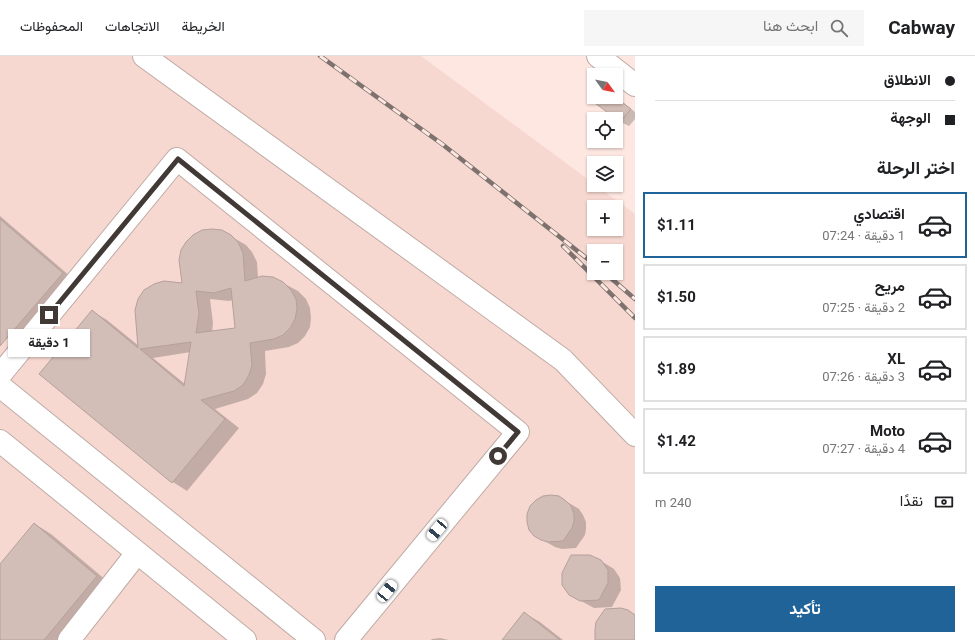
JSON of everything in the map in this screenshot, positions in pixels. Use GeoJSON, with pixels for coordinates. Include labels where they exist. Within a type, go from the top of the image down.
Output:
{"type":"FeatureCollection","features":[{"type":"Feature","properties":{"kind":"lane"},"geometry":{"type":"LineString","coordinates":[[144,56],[563,360],[635,435]]}},
{"type":"Feature","properties":{"kind":"lane"},"geometry":{"type":"LineString","coordinates":[[598,56],[635,85]]}},
{"type":"Feature","properties":{"kind":"lane"},"geometry":{"type":"LineString","coordinates":[[0,375],[178,159],[518,432],[346,640]]}},
{"type":"Feature","properties":{"kind":"lane"},"geometry":{"type":"LineString","coordinates":[[0,386],[314,640]]}},
{"type":"Feature","properties":{"kind":"lane"},"geometry":{"type":"LineString","coordinates":[[0,441],[245,640]]}},
{"type":"Feature","properties":{"kind":"lane"},"geometry":{"type":"LineString","coordinates":[[69,640],[137,553]]}},
{"type":"Feature","properties":{"kind":"shaded area"},"geometry":{"type":"Polygon","coordinates":[[[0,56],[421,56],[587,179],[587,192],[605,192],[616,200],[587,200],[587,236],[623,236],[623,205],[635,214],[635,640],[0,640],[0,56]]]}},
{"type":"Feature","properties":{"kind":"building"},"geometry":{"type":"Polygon","coordinates":[[[623,103],[631,109],[623,118],[623,112],[607,112],[596,104],[623,103]]]}},
{"type":"Feature","properties":{"kind":"building"},"geometry":{"type":"Polygon","coordinates":[[[0,219],[63,273],[0,346],[0,219]]]}},
{"type":"Feature","properties":{"kind":"building"},"geometry":{"type":"Polygon","coordinates":[[[202,230],[222,230],[231,235],[238,242],[243,253],[245,281],[262,276],[273,277],[283,282],[291,290],[296,299],[297,309],[295,319],[290,328],[283,335],[274,339],[250,343],[252,365],[249,375],[243,385],[234,391],[201,400],[225,419],[172,483],[39,374],[92,310],[138,348],[135,310],[138,299],[144,290],[154,284],[164,281],[182,283],[179,260],[181,250],[193,235],[202,230]],[[231,288],[214,293],[196,291],[199,314],[196,333],[235,328],[231,288]],[[191,342],[140,349],[184,386],[191,342]]]}},
{"type":"Feature","properties":{"kind":"building"},"geometry":{"type":"Polygon","coordinates":[[[543,496],[559,496],[566,501],[571,506],[574,514],[572,528],[563,541],[548,542],[541,540],[534,536],[529,530],[527,514],[530,506],[543,496]]]}},
{"type":"Feature","properties":{"kind":"building"},"geometry":{"type":"Polygon","coordinates":[[[34,523],[97,576],[44,640],[0,640],[0,564],[34,523]]]}},
{"type":"Feature","properties":{"kind":"building"},"geometry":{"type":"Polygon","coordinates":[[[571,555],[590,555],[601,560],[608,570],[608,583],[599,600],[580,601],[569,595],[562,585],[562,573],[571,555]]]}},
{"type":"Feature","properties":{"kind":"building"},"geometry":{"type":"Polygon","coordinates":[[[621,608],[628,610],[635,615],[635,640],[595,640],[596,622],[605,609],[621,608]]]}},
{"type":"Feature","properties":{"kind":"building"},"geometry":{"type":"Polygon","coordinates":[[[524,612],[560,640],[502,640],[524,612]]]}},
{"type":"Feature","properties":{"kind":"railway"},"geometry":{"type":"LineString","coordinates":[[320,56],[442,144],[587,258]]}},
{"type":"Feature","properties":{"kind":"railway"},"geometry":{"type":"LineString","coordinates":[[563,246],[635,318]]}},
{"type":"Feature","properties":{"kind":"railway"},"geometry":{"type":"LineString","coordinates":[[613,280],[635,299]]}},
{"type":"Feature","properties":{"kind":"route"},"geometry":{"type":"LineString","coordinates":[[49,315],[178,159],[518,432],[498,456]]}}]}
